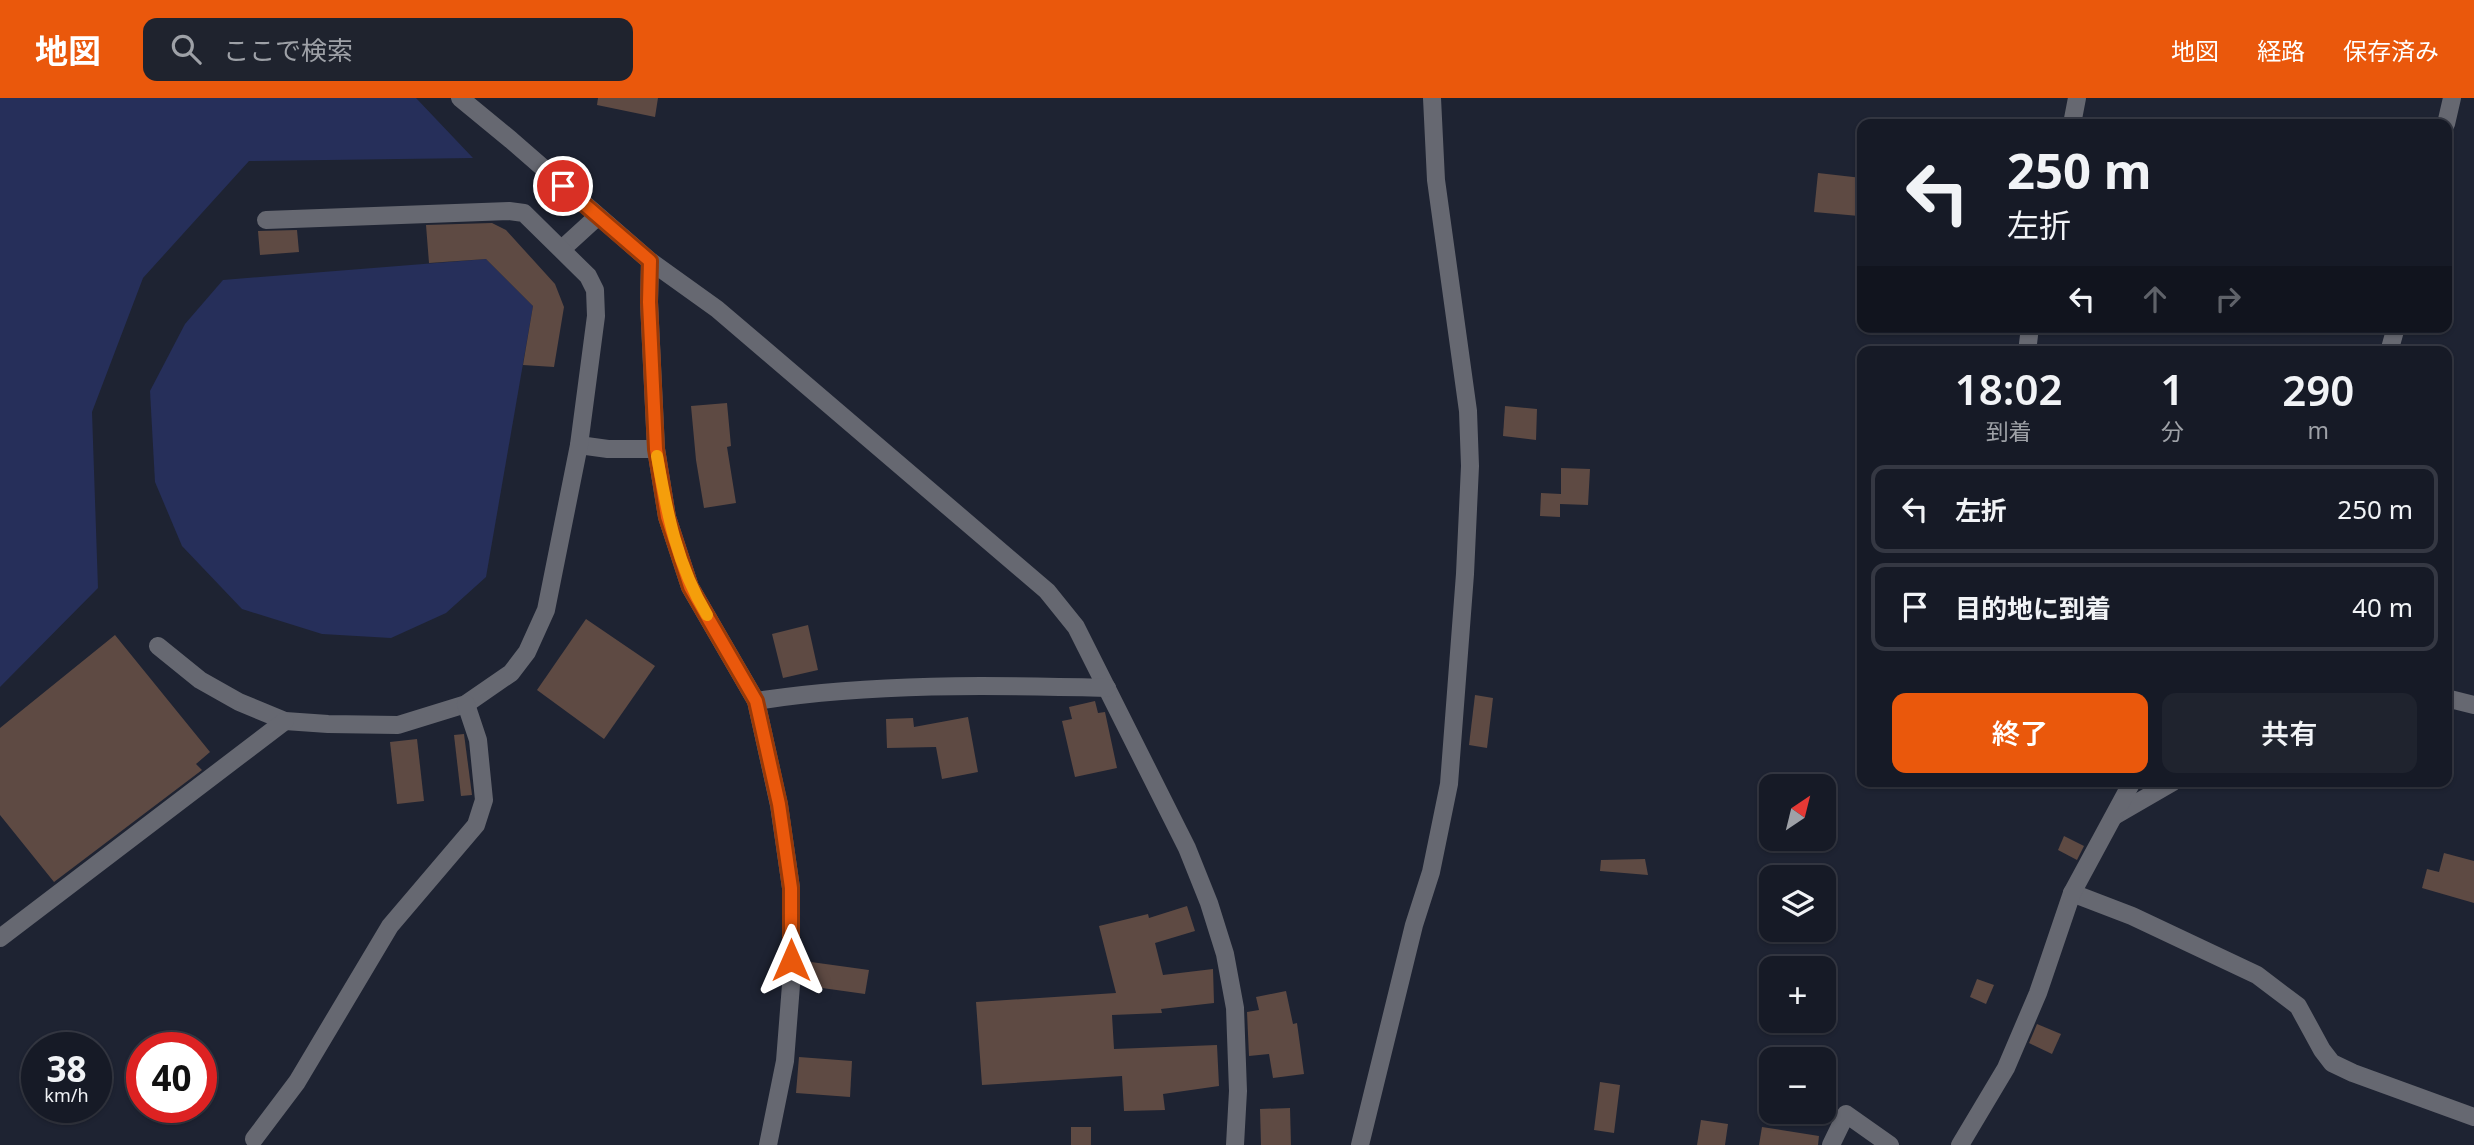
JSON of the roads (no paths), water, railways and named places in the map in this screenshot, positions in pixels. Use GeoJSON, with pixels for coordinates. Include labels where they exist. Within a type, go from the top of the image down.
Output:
{"type":"FeatureCollection","features":[{"type":"Feature","properties":{"kind":"street"},"geometry":{"type":"LineString","coordinates":[[460,98],[650,261],[717,309],[1047,591],[1076,627],[1187,848],[1209,903],[1225,954],[1235,1008],[1238,1091],[1235,1145]]}},
{"type":"Feature","properties":{"kind":"street"},"geometry":{"type":"LineString","coordinates":[[1360,1145],[1415,925],[1431,872],[1449,784],[1465,574],[1470,466],[1468,411],[1436,180],[1432,98]]}},
{"type":"Feature","properties":{"kind":"street"},"geometry":{"type":"LineString","coordinates":[[2073,119],[2077,98]]}},
{"type":"Feature","properties":{"kind":"street"},"geometry":{"type":"LineString","coordinates":[[2447,119],[2452,98]]}},
{"type":"Feature","properties":{"kind":"street"},"geometry":{"type":"LineString","coordinates":[[158,646],[200,680],[239,702],[285,721],[363,726],[398,725],[466,704],[511,673],[527,652],[546,610],[579,444],[596,316],[595,290],[588,276],[524,213],[509,211],[266,220]]}},
{"type":"Feature","properties":{"kind":"street"},"geometry":{"type":"LineString","coordinates":[[562,249],[597,217]]}},
{"type":"Feature","properties":{"kind":"street"},"geometry":{"type":"LineString","coordinates":[[650,261],[649,302],[656,449],[667,517],[690,587],[756,701],[779,804],[791,888],[791,985],[785,1061],[768,1145]]}},
{"type":"Feature","properties":{"kind":"street"},"geometry":{"type":"LineString","coordinates":[[579,444],[608,449],[656,449]]}},
{"type":"Feature","properties":{"kind":"street"},"geometry":{"type":"LineString","coordinates":[[756,701],[802,694],[992,685],[1107,688]]}},
{"type":"Feature","properties":{"kind":"street"},"geometry":{"type":"LineString","coordinates":[[2452,700],[2474,705]]}},
{"type":"Feature","properties":{"kind":"street"},"geometry":{"type":"LineString","coordinates":[[254,1139],[297,1082],[390,926],[476,825],[484,800],[478,740],[466,704]]}},
{"type":"Feature","properties":{"kind":"street"},"geometry":{"type":"LineString","coordinates":[[0,938],[285,721]]}},
{"type":"Feature","properties":{"kind":"street"},"geometry":{"type":"LineString","coordinates":[[1959,1145],[2006,1068],[2038,993],[2072,892],[2130,787]]}},
{"type":"Feature","properties":{"kind":"street"},"geometry":{"type":"LineString","coordinates":[[2116,815],[2164,787]]}},
{"type":"Feature","properties":{"kind":"street"},"geometry":{"type":"LineString","coordinates":[[2072,892],[2132,916],[2257,975],[2298,1006],[2332,1063],[2474,1117]]}},
{"type":"Feature","properties":{"kind":"street"},"geometry":{"type":"LineString","coordinates":[[1831,1145],[1846,1114],[1890,1145]]}}]}
